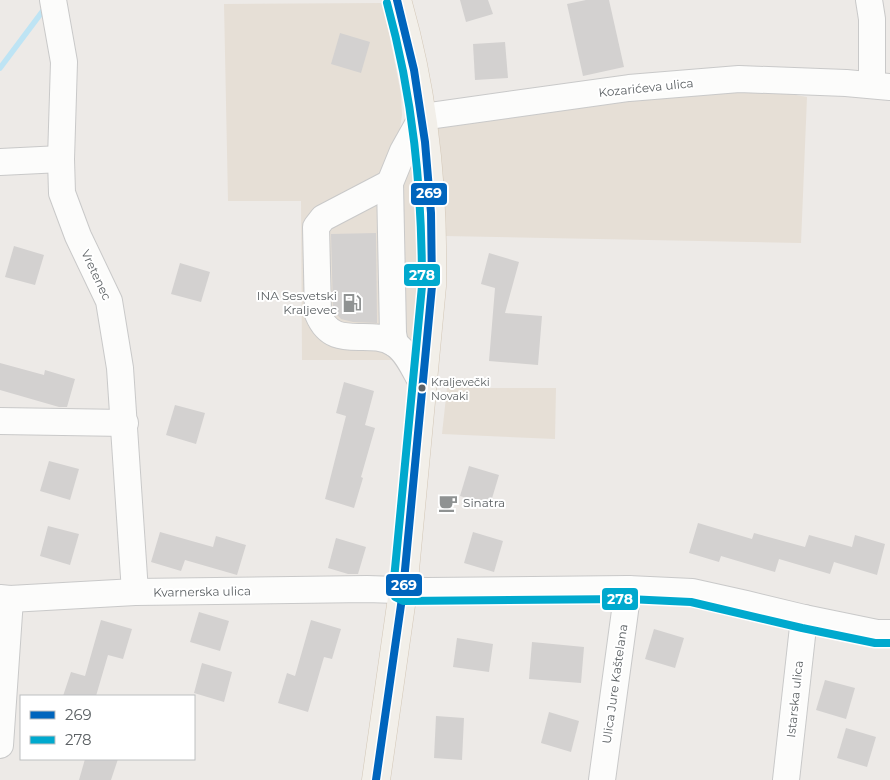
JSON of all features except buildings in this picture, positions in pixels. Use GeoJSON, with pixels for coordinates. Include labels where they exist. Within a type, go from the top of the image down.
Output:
{"type":"FeatureCollection","features":[{"type":"Feature","properties":{"kind":"main road"},"geometry":{"type":"LineString","coordinates":[[376,780],[403,590],[432,286],[433,245],[428,165],[422,117],[407,34],[397,0]]}},
{"type":"Feature","properties":{"kind":"street"},"geometry":{"type":"LineString","coordinates":[[869,0],[881,86]]}},
{"type":"Feature","properties":{"kind":"street","name":"Vretenec"},"geometry":{"type":"LineString","coordinates":[[55,8],[64,62],[61,159],[62,193],[78,236],[109,301],[120,368],[125,423],[135,592]]}},
{"type":"Feature","properties":{"kind":"street","name":"Kozarićeva ulica"},"geometry":{"type":"LineString","coordinates":[[422,117],[629,88],[739,79],[881,86]]}},
{"type":"Feature","properties":{"kind":"street"},"geometry":{"type":"LineString","coordinates":[[395,344],[393,333],[390,182],[403,151],[422,117]]}},
{"type":"Feature","properties":{"kind":"street"},"geometry":{"type":"LineString","coordinates":[[0,162],[61,159]]}},
{"type":"Feature","properties":{"kind":"street"},"geometry":{"type":"LineString","coordinates":[[390,182],[323,218],[316,227],[318,314],[322,325],[329,332],[340,336],[384,339],[395,344],[408,358],[423,385]]}},
{"type":"Feature","properties":{"kind":"street"},"geometry":{"type":"LineString","coordinates":[[0,421],[125,423]]}},
{"type":"Feature","properties":{"kind":"street","name":"Kvarnerska ulica"},"geometry":{"type":"LineString","coordinates":[[5,599],[135,592],[367,589],[628,589],[692,592],[877,634],[890,634]]}},
{"type":"Feature","properties":{"kind":"street","name":"Ulica Jure Kaštelana"},"geometry":{"type":"LineString","coordinates":[[602,780],[628,589]]}},
{"type":"Feature","properties":{"kind":"street"},"geometry":{"type":"LineString","coordinates":[[0,745],[5,599]]}},
{"type":"Feature","properties":{"kind":"street","name":"Istarska ulica"},"geometry":{"type":"LineString","coordinates":[[786,780],[804,618]]}},
{"type":"Feature","properties":{"kind":"shaded area"},"geometry":{"type":"Polygon","coordinates":[[[383,3],[401,94],[402,115],[398,142],[420,141],[424,221],[417,341],[398,360],[302,360],[301,201],[228,201],[224,4],[383,3]]]}},
{"type":"Feature","properties":{"kind":"shaded area"},"geometry":{"type":"Polygon","coordinates":[[[756,88],[807,97],[801,243],[444,236],[435,128],[643,97],[756,88]]]}},
{"type":"Feature","properties":{"kind":"shaded area"},"geometry":{"type":"Polygon","coordinates":[[[447,388],[556,388],[555,439],[442,434],[447,388]]]}},
{"type":"Feature","properties":{"kind":"waterway"},"geometry":{"type":"LineString","coordinates":[[0,68],[45,8]]}},
{"type":"Feature","properties":{"kind":"transit line","name":"269"},"geometry":{"type":"LineString","coordinates":[[376,780],[403,591],[432,286],[431,213],[425,142],[414,70],[397,0]]}},
{"type":"Feature","properties":{"kind":"transit line","name":"278"},"geometry":{"type":"LineString","coordinates":[[387,3],[410,108],[418,178],[422,250],[422,286],[393,590],[395,597],[403,601],[628,599],[691,602],[802,628],[875,643],[890,643]]}},
{"type":"Feature","properties":{"kind":"place","name":"INA Sesvetski Kraljevec"},"geometry":{"type":"Point","coordinates":[352,303]}},
{"type":"Feature","properties":{"kind":"place","name":"Kraljevečki Novaki"},"geometry":{"type":"Point","coordinates":[422,388]}},
{"type":"Feature","properties":{"kind":"place","name":"Sinatra"},"geometry":{"type":"Point","coordinates":[448,503]}}]}
